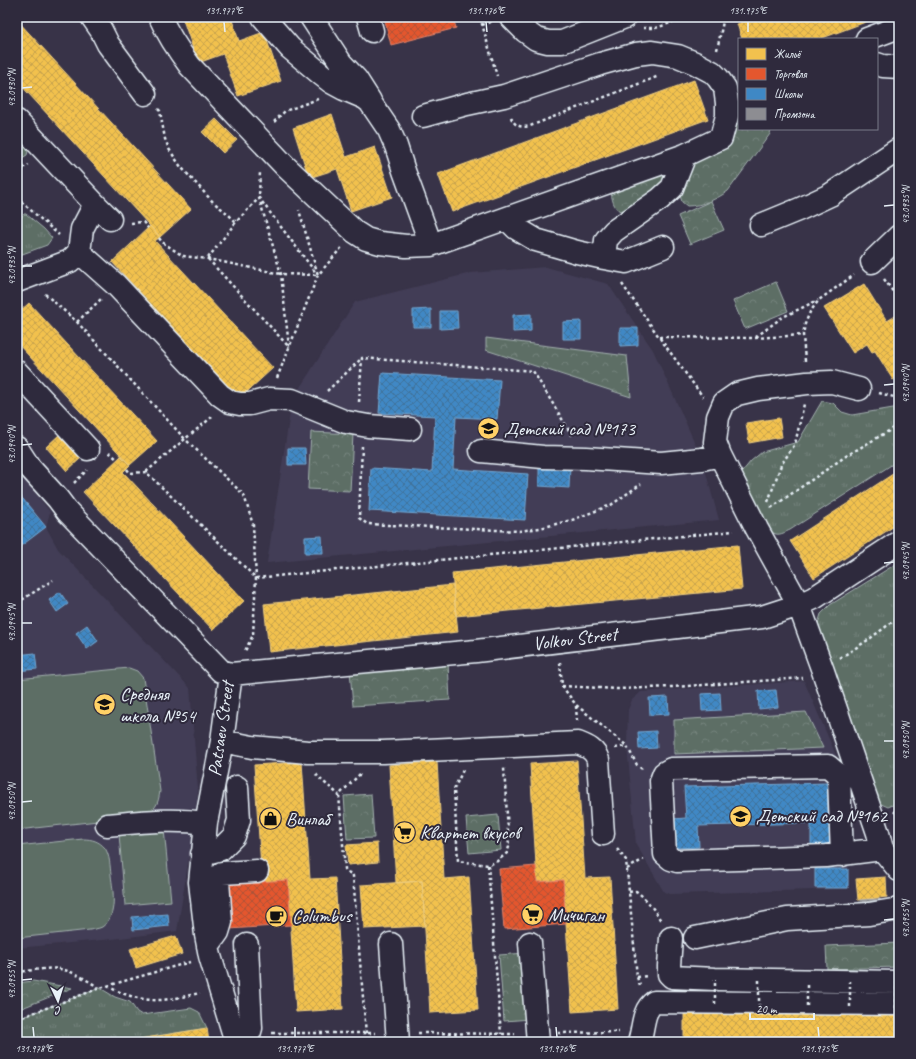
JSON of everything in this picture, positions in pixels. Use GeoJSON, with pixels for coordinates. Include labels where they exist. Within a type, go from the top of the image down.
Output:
{"type":"FeatureCollection","features":[{"type":"Feature","properties":{"kind":"street"},"geometry":{"type":"LineString","coordinates":[[92,17],[108,44],[145,94]]}},
{"type":"Feature","properties":{"kind":"street"},"geometry":{"type":"LineString","coordinates":[[160,17],[166,31],[178,51],[190,66],[286,167],[355,232],[366,240],[380,243],[406,246],[432,244],[507,219],[685,155],[721,138],[727,116],[727,103],[725,81],[695,63],[678,56],[652,52],[641,53],[600,64],[504,96],[423,116]]}},
{"type":"Feature","properties":{"kind":"street"},"geometry":{"type":"LineString","coordinates":[[263,17],[290,48],[322,75],[344,89],[365,98],[370,102]]}},
{"type":"Feature","properties":{"kind":"street"},"geometry":{"type":"LineString","coordinates":[[311,17],[341,63],[356,79],[389,130],[432,244]]}},
{"type":"Feature","properties":{"kind":"street"},"geometry":{"type":"LineString","coordinates":[[511,17],[525,31],[536,39],[548,42],[562,42],[632,22]]}},
{"type":"Feature","properties":{"kind":"street"},"geometry":{"type":"LineString","coordinates":[[869,38],[899,27]]}},
{"type":"Feature","properties":{"kind":"street"},"geometry":{"type":"LineString","coordinates":[[878,64],[899,67]]}},
{"type":"Feature","properties":{"kind":"street"},"geometry":{"type":"LineString","coordinates":[[17,121],[102,212],[82,229],[79,252],[70,261],[22,279]]}},
{"type":"Feature","properties":{"kind":"street"},"geometry":{"type":"LineString","coordinates":[[761,225],[830,195],[899,149]]}},
{"type":"Feature","properties":{"kind":"street"},"geometry":{"type":"LineString","coordinates":[[604,258],[606,240],[614,231],[660,199],[672,188],[685,155]]}},
{"type":"Feature","properties":{"kind":"street"},"geometry":{"type":"LineString","coordinates":[[507,219],[516,228],[536,240],[577,252],[626,262],[663,247]]}},
{"type":"Feature","properties":{"kind":"street"},"geometry":{"type":"LineString","coordinates":[[872,262],[899,236]]}},
{"type":"Feature","properties":{"kind":"street"},"geometry":{"type":"LineString","coordinates":[[79,252],[116,286],[223,398],[230,402],[250,404],[269,399],[292,400],[346,422],[368,426],[410,429]]}},
{"type":"Feature","properties":{"kind":"street"},"geometry":{"type":"LineString","coordinates":[[17,372],[88,449]]}},
{"type":"Feature","properties":{"kind":"street"},"geometry":{"type":"LineString","coordinates":[[859,389],[832,382],[807,383],[758,389],[737,394],[724,403],[718,417],[716,442],[720,455],[761,520],[798,605],[823,671],[878,833],[882,849],[899,869]]}},
{"type":"Feature","properties":{"kind":"street","name":"Patsaev Street"},"geometry":{"type":"LineString","coordinates":[[17,448],[30,468],[67,511],[221,671],[231,674],[222,741],[206,823],[200,882],[208,951],[220,988],[241,1038]]}},
{"type":"Feature","properties":{"kind":"street"},"geometry":{"type":"LineString","coordinates":[[482,450],[543,457],[661,463],[702,459],[720,455]]}},
{"type":"Feature","properties":{"kind":"street","name":"Volkov Street"},"geometry":{"type":"LineString","coordinates":[[231,674],[476,651],[762,617],[814,598],[899,542]]}},
{"type":"Feature","properties":{"kind":"street"},"geometry":{"type":"LineString","coordinates":[[222,741],[252,747],[308,752],[383,752],[578,743],[587,746],[594,752],[598,760],[604,834]]}},
{"type":"Feature","properties":{"kind":"street"},"geometry":{"type":"LineString","coordinates":[[842,855],[839,777],[828,766],[671,769],[664,773],[661,781],[665,854],[671,859],[677,861],[826,856],[842,855],[882,849]]}},
{"type":"Feature","properties":{"kind":"street"},"geometry":{"type":"LineString","coordinates":[[202,854],[221,850],[234,836],[239,820],[237,787]]}},
{"type":"Feature","properties":{"kind":"street"},"geometry":{"type":"LineString","coordinates":[[106,825],[160,820],[195,821],[206,823]]}},
{"type":"Feature","properties":{"kind":"street"},"geometry":{"type":"LineString","coordinates":[[208,951],[218,932],[221,922],[218,881],[222,873],[257,871]]}},
{"type":"Feature","properties":{"kind":"street"},"geometry":{"type":"LineString","coordinates":[[696,938],[787,920],[869,914],[899,909]]}},
{"type":"Feature","properties":{"kind":"street"},"geometry":{"type":"LineString","coordinates":[[671,938],[669,966],[669,974],[671,976],[715,979],[898,982]]}},
{"type":"Feature","properties":{"kind":"street"},"geometry":{"type":"LineString","coordinates":[[530,943],[538,1038]]}},
{"type":"Feature","properties":{"kind":"street"},"geometry":{"type":"LineString","coordinates":[[391,944],[398,1038]]}},
{"type":"Feature","properties":{"kind":"street"},"geometry":{"type":"LineString","coordinates":[[241,1038],[251,1018],[247,945]]}},
{"type":"Feature","properties":{"kind":"street"},"geometry":{"type":"LineString","coordinates":[[640,1039],[646,1010],[654,1002],[898,1006]]}},
{"type":"Feature","properties":{"kind":"path"},"geometry":{"type":"LineString","coordinates":[[480,17],[513,122],[519,127],[526,127],[662,75]]}},
{"type":"Feature","properties":{"kind":"path"},"geometry":{"type":"LineString","coordinates":[[632,22],[644,28],[655,28],[686,17]]}},
{"type":"Feature","properties":{"kind":"path"},"geometry":{"type":"LineString","coordinates":[[724,17],[725,81]]}},
{"type":"Feature","properties":{"kind":"path"},"geometry":{"type":"LineString","coordinates":[[261,141],[268,129],[285,111],[344,89]]}},
{"type":"Feature","properties":{"kind":"path"},"geometry":{"type":"LineString","coordinates":[[145,94],[160,111],[165,139],[169,149],[181,167],[213,202],[236,222]]}},
{"type":"Feature","properties":{"kind":"path"},"geometry":{"type":"LineString","coordinates":[[17,171],[32,164]]}},
{"type":"Feature","properties":{"kind":"path"},"geometry":{"type":"LineString","coordinates":[[17,198],[79,252]]}},
{"type":"Feature","properties":{"kind":"path"},"geometry":{"type":"LineString","coordinates":[[208,259],[236,222],[259,198]]}},
{"type":"Feature","properties":{"kind":"path"},"geometry":{"type":"LineString","coordinates":[[259,198],[281,274],[289,347]]}},
{"type":"Feature","properties":{"kind":"path"},"geometry":{"type":"LineString","coordinates":[[259,198],[318,275]]}},
{"type":"Feature","properties":{"kind":"path"},"geometry":{"type":"LineString","coordinates":[[298,206],[318,275]]}},
{"type":"Feature","properties":{"kind":"path"},"geometry":{"type":"LineString","coordinates":[[269,399],[318,275],[355,232]]}},
{"type":"Feature","properties":{"kind":"path"},"geometry":{"type":"LineString","coordinates":[[158,238],[183,256],[208,259],[281,274],[318,275]]}},
{"type":"Feature","properties":{"kind":"path"},"geometry":{"type":"LineString","coordinates":[[604,258],[659,337],[718,417]]}},
{"type":"Feature","properties":{"kind":"path"},"geometry":{"type":"LineString","coordinates":[[208,259],[289,347]]}},
{"type":"Feature","properties":{"kind":"path"},"geometry":{"type":"LineString","coordinates":[[755,338],[781,318],[819,300],[872,262],[899,300]]}},
{"type":"Feature","properties":{"kind":"path"},"geometry":{"type":"LineString","coordinates":[[22,279],[76,322],[185,439],[244,495],[253,525],[256,578],[253,635],[243,655]]}},
{"type":"Feature","properties":{"kind":"path"},"geometry":{"type":"LineString","coordinates":[[76,322],[116,286]]}},
{"type":"Feature","properties":{"kind":"path"},"geometry":{"type":"LineString","coordinates":[[761,520],[781,464],[794,444],[806,397],[807,383],[803,335],[805,324],[810,312],[819,300]]}},
{"type":"Feature","properties":{"kind":"path"},"geometry":{"type":"LineString","coordinates":[[659,337],[755,338],[803,335]]}},
{"type":"Feature","properties":{"kind":"path"},"geometry":{"type":"LineString","coordinates":[[360,382],[362,358]]}},
{"type":"Feature","properties":{"kind":"path"},"geometry":{"type":"LineString","coordinates":[[310,408],[362,358],[533,371],[586,458]]}},
{"type":"Feature","properties":{"kind":"path"},"geometry":{"type":"LineString","coordinates":[[127,469],[130,473],[146,472],[213,416]]}},
{"type":"Feature","properties":{"kind":"path"},"geometry":{"type":"LineString","coordinates":[[256,578],[761,520],[846,456],[899,425]]}},
{"type":"Feature","properties":{"kind":"path"},"geometry":{"type":"LineString","coordinates":[[361,468],[359,518],[367,524],[519,531],[540,528],[572,520],[611,505],[640,486],[661,463]]}},
{"type":"Feature","properties":{"kind":"path"},"geometry":{"type":"LineString","coordinates":[[146,472],[256,578]]}},
{"type":"Feature","properties":{"kind":"path"},"geometry":{"type":"LineString","coordinates":[[17,603],[53,580]]}},
{"type":"Feature","properties":{"kind":"path"},"geometry":{"type":"LineString","coordinates":[[671,769],[642,770],[637,766],[627,746],[576,706],[562,686],[618,689],[808,678],[823,671],[899,617]]}},
{"type":"Feature","properties":{"kind":"path"},"geometry":{"type":"LineString","coordinates":[[465,767],[454,789],[458,861],[488,865],[496,862],[507,853],[510,847],[502,746]]}},
{"type":"Feature","properties":{"kind":"path"},"geometry":{"type":"LineString","coordinates":[[366,1034],[353,876],[345,869],[339,795],[383,752]]}},
{"type":"Feature","properties":{"kind":"path"},"geometry":{"type":"LineString","coordinates":[[626,860],[637,977],[643,990]]}},
{"type":"Feature","properties":{"kind":"path"},"geometry":{"type":"LineString","coordinates":[[488,865],[501,1034]]}},
{"type":"Feature","properties":{"kind":"path"},"geometry":{"type":"LineString","coordinates":[[629,892],[636,892],[652,906],[671,938]]}},
{"type":"Feature","properties":{"kind":"path"},"geometry":{"type":"LineString","coordinates":[[17,1019],[100,988],[208,951]]}},
{"type":"Feature","properties":{"kind":"path"},"geometry":{"type":"LineString","coordinates":[[17,972],[54,968],[62,969],[86,979],[100,988]]}},
{"type":"Feature","properties":{"kind":"path"},"geometry":{"type":"LineString","coordinates":[[715,979],[715,1004]]}},
{"type":"Feature","properties":{"kind":"path"},"geometry":{"type":"LineString","coordinates":[[759,980],[759,1005]]}},
{"type":"Feature","properties":{"kind":"path"},"geometry":{"type":"LineString","coordinates":[[807,980],[807,1006]]}},
{"type":"Feature","properties":{"kind":"path"},"geometry":{"type":"LineString","coordinates":[[850,981],[850,1007]]}},
{"type":"Feature","properties":{"kind":"path"},"geometry":{"type":"LineString","coordinates":[[898,982],[898,1006]]}},
{"type":"Feature","properties":{"kind":"path"},"geometry":{"type":"LineString","coordinates":[[106,986],[121,994],[152,1000],[169,1000],[220,988]]}},
{"type":"Feature","properties":{"kind":"path"},"geometry":{"type":"LineString","coordinates":[[241,1038],[366,1034],[398,1038],[501,1034],[538,1038],[623,1032],[640,1039]]}},
{"type":"Feature","properties":{"kind":"shaded area","name":"Детский сад №173"},"geometry":{"type":"Polygon","coordinates":[[[546,267],[608,284],[653,350],[702,459],[719,520],[267,563],[292,400],[355,302],[471,273],[546,267]]]}},
{"type":"Feature","properties":{"kind":"shaded area","name":"Средняя школа №54"},"geometry":{"type":"Polygon","coordinates":[[[17,466],[25,480],[50,512],[46,527],[58,549],[190,688],[198,791],[195,821],[177,931],[17,948],[17,466]]]}},
{"type":"Feature","properties":{"kind":"shaded area","name":"Детский сад №162"},"geometry":{"type":"Polygon","coordinates":[[[804,681],[850,788],[849,889],[670,894],[664,892],[636,844],[627,746],[628,710],[632,700],[641,692],[804,681]]]}},
{"type":"Feature","properties":{"kind":"green space"},"geometry":{"type":"Polygon","coordinates":[[[738,118],[738,130],[771,130],[770,134],[728,191],[709,202],[687,206],[682,202],[680,195],[687,167],[733,133],[738,118]]]}},
{"type":"Feature","properties":{"kind":"green space"},"geometry":{"type":"Polygon","coordinates":[[[17,139],[28,151],[27,155],[17,161],[17,139]]]}},
{"type":"Feature","properties":{"kind":"green space"},"geometry":{"type":"Polygon","coordinates":[[[665,166],[670,179],[624,213],[616,208],[613,203],[611,193],[665,166]]]}},
{"type":"Feature","properties":{"kind":"green space"},"geometry":{"type":"Polygon","coordinates":[[[711,201],[724,230],[690,244],[678,216],[711,201]]]}},
{"type":"Feature","properties":{"kind":"green space"},"geometry":{"type":"Polygon","coordinates":[[[24,214],[44,229],[52,238],[47,245],[17,256],[17,222],[24,214]]]}},
{"type":"Feature","properties":{"kind":"green space"},"geometry":{"type":"Polygon","coordinates":[[[776,282],[788,311],[745,329],[733,301],[776,282]]]}},
{"type":"Feature","properties":{"kind":"green space"},"geometry":{"type":"Polygon","coordinates":[[[486,338],[627,356],[631,397],[486,350],[486,338]]]}},
{"type":"Feature","properties":{"kind":"green space"},"geometry":{"type":"Polygon","coordinates":[[[822,401],[833,403],[842,412],[852,415],[899,407],[899,460],[790,530],[781,534],[776,534],[764,525],[759,517],[750,497],[742,472],[751,461],[762,452],[798,442],[822,401]]]}},
{"type":"Feature","properties":{"kind":"green space"},"geometry":{"type":"Polygon","coordinates":[[[311,432],[353,434],[350,491],[308,489],[311,432]]]}},
{"type":"Feature","properties":{"kind":"green space"},"geometry":{"type":"Polygon","coordinates":[[[899,562],[899,798],[893,805],[888,807],[879,803],[817,627],[821,614],[830,605],[899,562]]]}},
{"type":"Feature","properties":{"kind":"green space"},"geometry":{"type":"Polygon","coordinates":[[[448,663],[450,700],[353,706],[350,671],[448,663]]]}},
{"type":"Feature","properties":{"kind":"green space"},"geometry":{"type":"Polygon","coordinates":[[[129,668],[137,671],[143,678],[160,791],[156,806],[143,816],[17,830],[17,679],[129,668]]]}},
{"type":"Feature","properties":{"kind":"green space"},"geometry":{"type":"Polygon","coordinates":[[[806,712],[823,748],[674,754],[674,720],[806,712]]]}},
{"type":"Feature","properties":{"kind":"green space"},"geometry":{"type":"Polygon","coordinates":[[[371,794],[374,838],[347,839],[344,796],[371,794]]]}},
{"type":"Feature","properties":{"kind":"green space"},"geometry":{"type":"Polygon","coordinates":[[[498,815],[501,850],[469,853],[466,818],[498,815]]]}},
{"type":"Feature","properties":{"kind":"green space"},"geometry":{"type":"Polygon","coordinates":[[[164,829],[171,901],[125,905],[119,834],[164,829]]]}},
{"type":"Feature","properties":{"kind":"green space"},"geometry":{"type":"Polygon","coordinates":[[[83,839],[98,842],[105,848],[108,854],[113,888],[113,903],[107,922],[102,927],[90,930],[17,938],[17,846],[83,839]]]}},
{"type":"Feature","properties":{"kind":"green space"},"geometry":{"type":"Polygon","coordinates":[[[899,943],[899,967],[827,969],[826,946],[899,943]]]}},
{"type":"Feature","properties":{"kind":"green space"},"geometry":{"type":"Polygon","coordinates":[[[526,953],[531,1019],[504,1021],[499,955],[526,953]]]}},
{"type":"Feature","properties":{"kind":"green space"},"geometry":{"type":"Polygon","coordinates":[[[33,981],[72,988],[17,1010],[17,983],[33,981]]]}},
{"type":"Feature","properties":{"kind":"green space"},"geometry":{"type":"Polygon","coordinates":[[[100,988],[115,997],[130,1002],[137,1012],[142,1015],[191,1008],[199,1012],[207,1028],[121,1042],[17,1042],[17,1019],[100,988]]]}},
{"type":"Feature","properties":{"kind":"building: Жильё"},"geometry":{"type":"Polygon","coordinates":[[[182,17],[231,17],[239,41],[264,32],[281,81],[238,96],[223,54],[198,63],[182,17]]]}},
{"type":"Feature","properties":{"kind":"building: Жильё"},"geometry":{"type":"Polygon","coordinates":[[[756,17],[879,17],[823,38],[742,38],[737,24],[756,17]]]}},
{"type":"Feature","properties":{"kind":"building: Жильё"},"geometry":{"type":"Polygon","coordinates":[[[17,20],[191,209],[160,237],[17,81],[17,20]]]}},
{"type":"Feature","properties":{"kind":"building: Жильё"},"geometry":{"type":"Polygon","coordinates":[[[694,80],[708,119],[452,212],[438,174],[694,80]]]}},
{"type":"Feature","properties":{"kind":"building: Жильё"},"geometry":{"type":"Polygon","coordinates":[[[332,114],[346,157],[375,147],[392,197],[351,211],[337,169],[309,178],[293,128],[332,114]]]}},
{"type":"Feature","properties":{"kind":"building: Жильё"},"geometry":{"type":"Polygon","coordinates":[[[216,119],[237,140],[223,153],[202,132],[216,119]]]}},
{"type":"Feature","properties":{"kind":"building: Жильё"},"geometry":{"type":"Polygon","coordinates":[[[150,226],[160,237],[155,241],[273,368],[239,399],[112,262],[150,226]]]}},
{"type":"Feature","properties":{"kind":"building: Жильё"},"geometry":{"type":"Polygon","coordinates":[[[864,284],[887,321],[899,314],[899,376],[893,380],[875,351],[872,352],[867,344],[853,353],[824,308],[864,284]]]}},
{"type":"Feature","properties":{"kind":"building: Жильё"},"geometry":{"type":"Polygon","coordinates":[[[29,303],[157,441],[130,465],[17,343],[17,314],[29,303]]]}},
{"type":"Feature","properties":{"kind":"building: Жильё"},"geometry":{"type":"Polygon","coordinates":[[[779,418],[782,437],[749,443],[746,423],[779,418]]]}},
{"type":"Feature","properties":{"kind":"building: Жильё"},"geometry":{"type":"Polygon","coordinates":[[[60,434],[82,457],[67,471],[46,447],[60,434]]]}},
{"type":"Feature","properties":{"kind":"building: Жильё"},"geometry":{"type":"Polygon","coordinates":[[[121,456],[130,465],[123,472],[244,601],[213,630],[83,492],[121,456]]]}},
{"type":"Feature","properties":{"kind":"building: Жильё"},"geometry":{"type":"Polygon","coordinates":[[[899,470],[899,523],[814,578],[790,541],[899,470]]]}},
{"type":"Feature","properties":{"kind":"building: Жильё"},"geometry":{"type":"Polygon","coordinates":[[[738,545],[742,589],[456,616],[452,573],[738,545]]]}},
{"type":"Feature","properties":{"kind":"building: Жильё"},"geometry":{"type":"Polygon","coordinates":[[[453,585],[458,632],[269,652],[264,604],[453,585]]]}},
{"type":"Feature","properties":{"kind":"building: Жильё"},"geometry":{"type":"Polygon","coordinates":[[[577,761],[585,878],[610,877],[618,1009],[572,1012],[563,880],[537,882],[530,764],[577,761]]]}},
{"type":"Feature","properties":{"kind":"building: Жильё"},"geometry":{"type":"Polygon","coordinates":[[[302,762],[310,879],[335,878],[343,1009],[296,1012],[288,880],[262,882],[254,765],[302,762]]]}},
{"type":"Feature","properties":{"kind":"building: Жильё"},"geometry":{"type":"Polygon","coordinates":[[[437,762],[444,879],[469,877],[478,1010],[430,1013],[422,881],[396,883],[389,765],[437,762]]]}},
{"type":"Feature","properties":{"kind":"building: Жильё"},"geometry":{"type":"Polygon","coordinates":[[[377,843],[378,862],[348,865],[346,845],[377,843]]]}},
{"type":"Feature","properties":{"kind":"building: Жильё"},"geometry":{"type":"Polygon","coordinates":[[[886,877],[887,897],[858,900],[856,879],[886,877]]]}},
{"type":"Feature","properties":{"kind":"building: Жильё"},"geometry":{"type":"Polygon","coordinates":[[[422,881],[425,926],[364,929],[361,885],[422,881]]]}},
{"type":"Feature","properties":{"kind":"building: Жильё"},"geometry":{"type":"Polygon","coordinates":[[[176,936],[182,954],[136,968],[130,949],[176,936]]]}},
{"type":"Feature","properties":{"kind":"building: Жильё"},"geometry":{"type":"Polygon","coordinates":[[[684,1003],[899,1008],[899,1042],[684,1042],[684,1003]]]}},
{"type":"Feature","properties":{"kind":"building: Жильё"},"geometry":{"type":"Polygon","coordinates":[[[207,1028],[209,1042],[121,1042],[207,1028]]]}},
{"type":"Feature","properties":{"kind":"building: Торговля"},"geometry":{"type":"Polygon","coordinates":[[[384,17],[453,17],[456,28],[391,45],[384,17]]]}},
{"type":"Feature","properties":{"kind":"building: Торговля"},"geometry":{"type":"Polygon","coordinates":[[[536,866],[537,882],[563,880],[566,924],[504,929],[499,869],[536,866]]]}},
{"type":"Feature","properties":{"kind":"building: Торговля"},"geometry":{"type":"Polygon","coordinates":[[[288,880],[291,925],[229,929],[226,884],[288,880]]]}},
{"type":"Feature","properties":{"kind":"building: Школы"},"geometry":{"type":"Polygon","coordinates":[[[431,309],[431,327],[413,327],[413,310],[431,309]]]}},
{"type":"Feature","properties":{"kind":"building: Школы"},"geometry":{"type":"Polygon","coordinates":[[[440,311],[457,311],[458,328],[440,329],[440,311]]]}},
{"type":"Feature","properties":{"kind":"building: Школы"},"geometry":{"type":"Polygon","coordinates":[[[531,314],[531,331],[513,332],[513,315],[531,314]]]}},
{"type":"Feature","properties":{"kind":"building: Школы"},"geometry":{"type":"Polygon","coordinates":[[[581,321],[581,339],[563,339],[563,322],[581,321]]]}},
{"type":"Feature","properties":{"kind":"building: Школы"},"geometry":{"type":"Polygon","coordinates":[[[620,328],[638,328],[638,345],[620,346],[620,328]]]}},
{"type":"Feature","properties":{"kind":"building: Школы"},"geometry":{"type":"Polygon","coordinates":[[[382,373],[500,380],[497,419],[456,417],[453,469],[528,474],[525,520],[369,511],[371,468],[432,472],[435,416],[379,413],[382,373]]]}},
{"type":"Feature","properties":{"kind":"building: Школы"},"geometry":{"type":"Polygon","coordinates":[[[288,448],[305,448],[306,465],[288,465],[288,448]]]}},
{"type":"Feature","properties":{"kind":"building: Школы"},"geometry":{"type":"Polygon","coordinates":[[[539,465],[570,466],[569,488],[539,486],[539,465]]]}},
{"type":"Feature","properties":{"kind":"building: Школы"},"geometry":{"type":"Polygon","coordinates":[[[18,493],[46,527],[17,549],[17,494],[18,493]]]}},
{"type":"Feature","properties":{"kind":"building: Школы"},"geometry":{"type":"Polygon","coordinates":[[[322,536],[323,553],[305,553],[305,537],[322,536]]]}},
{"type":"Feature","properties":{"kind":"building: Школы"},"geometry":{"type":"Polygon","coordinates":[[[60,592],[68,604],[57,612],[49,600],[60,592]]]}},
{"type":"Feature","properties":{"kind":"building: Школы"},"geometry":{"type":"Polygon","coordinates":[[[87,625],[98,641],[87,649],[76,633],[87,625]]]}},
{"type":"Feature","properties":{"kind":"building: Школы"},"geometry":{"type":"Polygon","coordinates":[[[35,653],[37,669],[17,671],[17,655],[35,653]]]}},
{"type":"Feature","properties":{"kind":"building: Школы"},"geometry":{"type":"Polygon","coordinates":[[[776,690],[778,707],[759,709],[758,691],[776,690]]]}},
{"type":"Feature","properties":{"kind":"building: Школы"},"geometry":{"type":"Polygon","coordinates":[[[720,693],[721,710],[702,711],[701,694],[720,693]]]}},
{"type":"Feature","properties":{"kind":"building: Школы"},"geometry":{"type":"Polygon","coordinates":[[[668,697],[669,714],[650,715],[649,698],[668,697]]]}},
{"type":"Feature","properties":{"kind":"building: Школы"},"geometry":{"type":"Polygon","coordinates":[[[656,731],[657,748],[639,749],[638,732],[656,731]]]}},
{"type":"Feature","properties":{"kind":"building: Школы"},"geometry":{"type":"Polygon","coordinates":[[[827,783],[828,813],[834,813],[835,845],[811,845],[811,823],[698,826],[699,847],[674,848],[673,819],[686,818],[684,787],[827,783]]]}},
{"type":"Feature","properties":{"kind":"building: Школы"},"geometry":{"type":"Polygon","coordinates":[[[815,869],[848,869],[848,888],[815,888],[815,869]]]}},
{"type":"Feature","properties":{"kind":"building: Школы"},"geometry":{"type":"Polygon","coordinates":[[[168,914],[169,926],[133,930],[132,917],[168,914]]]}},
{"type":"Feature","properties":{"kind":"building: Промзона"},"geometry":{"type":"Polygon","coordinates":[[[880,899],[881,907],[861,909],[860,900],[880,899]]]}},
{"type":"Feature","properties":{"kind":"place","name":"Детский сад №173"},"geometry":{"type":"Point","coordinates":[488,429]}},
{"type":"Feature","properties":{"kind":"place","name":"Средняя школа №54"},"geometry":{"type":"Point","coordinates":[104,705]}},
{"type":"Feature","properties":{"kind":"place","name":"Детский сад №162"},"geometry":{"type":"Point","coordinates":[741,816]}},
{"type":"Feature","properties":{"kind":"place","name":"Винлаб"},"geometry":{"type":"Point","coordinates":[270,819]}},
{"type":"Feature","properties":{"kind":"place","name":"Квартет вкусов"},"geometry":{"type":"Point","coordinates":[404,833]}},
{"type":"Feature","properties":{"kind":"place","name":"Мичиган"},"geometry":{"type":"Point","coordinates":[532,915]}},
{"type":"Feature","properties":{"kind":"place","name":"Columbus"},"geometry":{"type":"Point","coordinates":[276,916]}}]}
